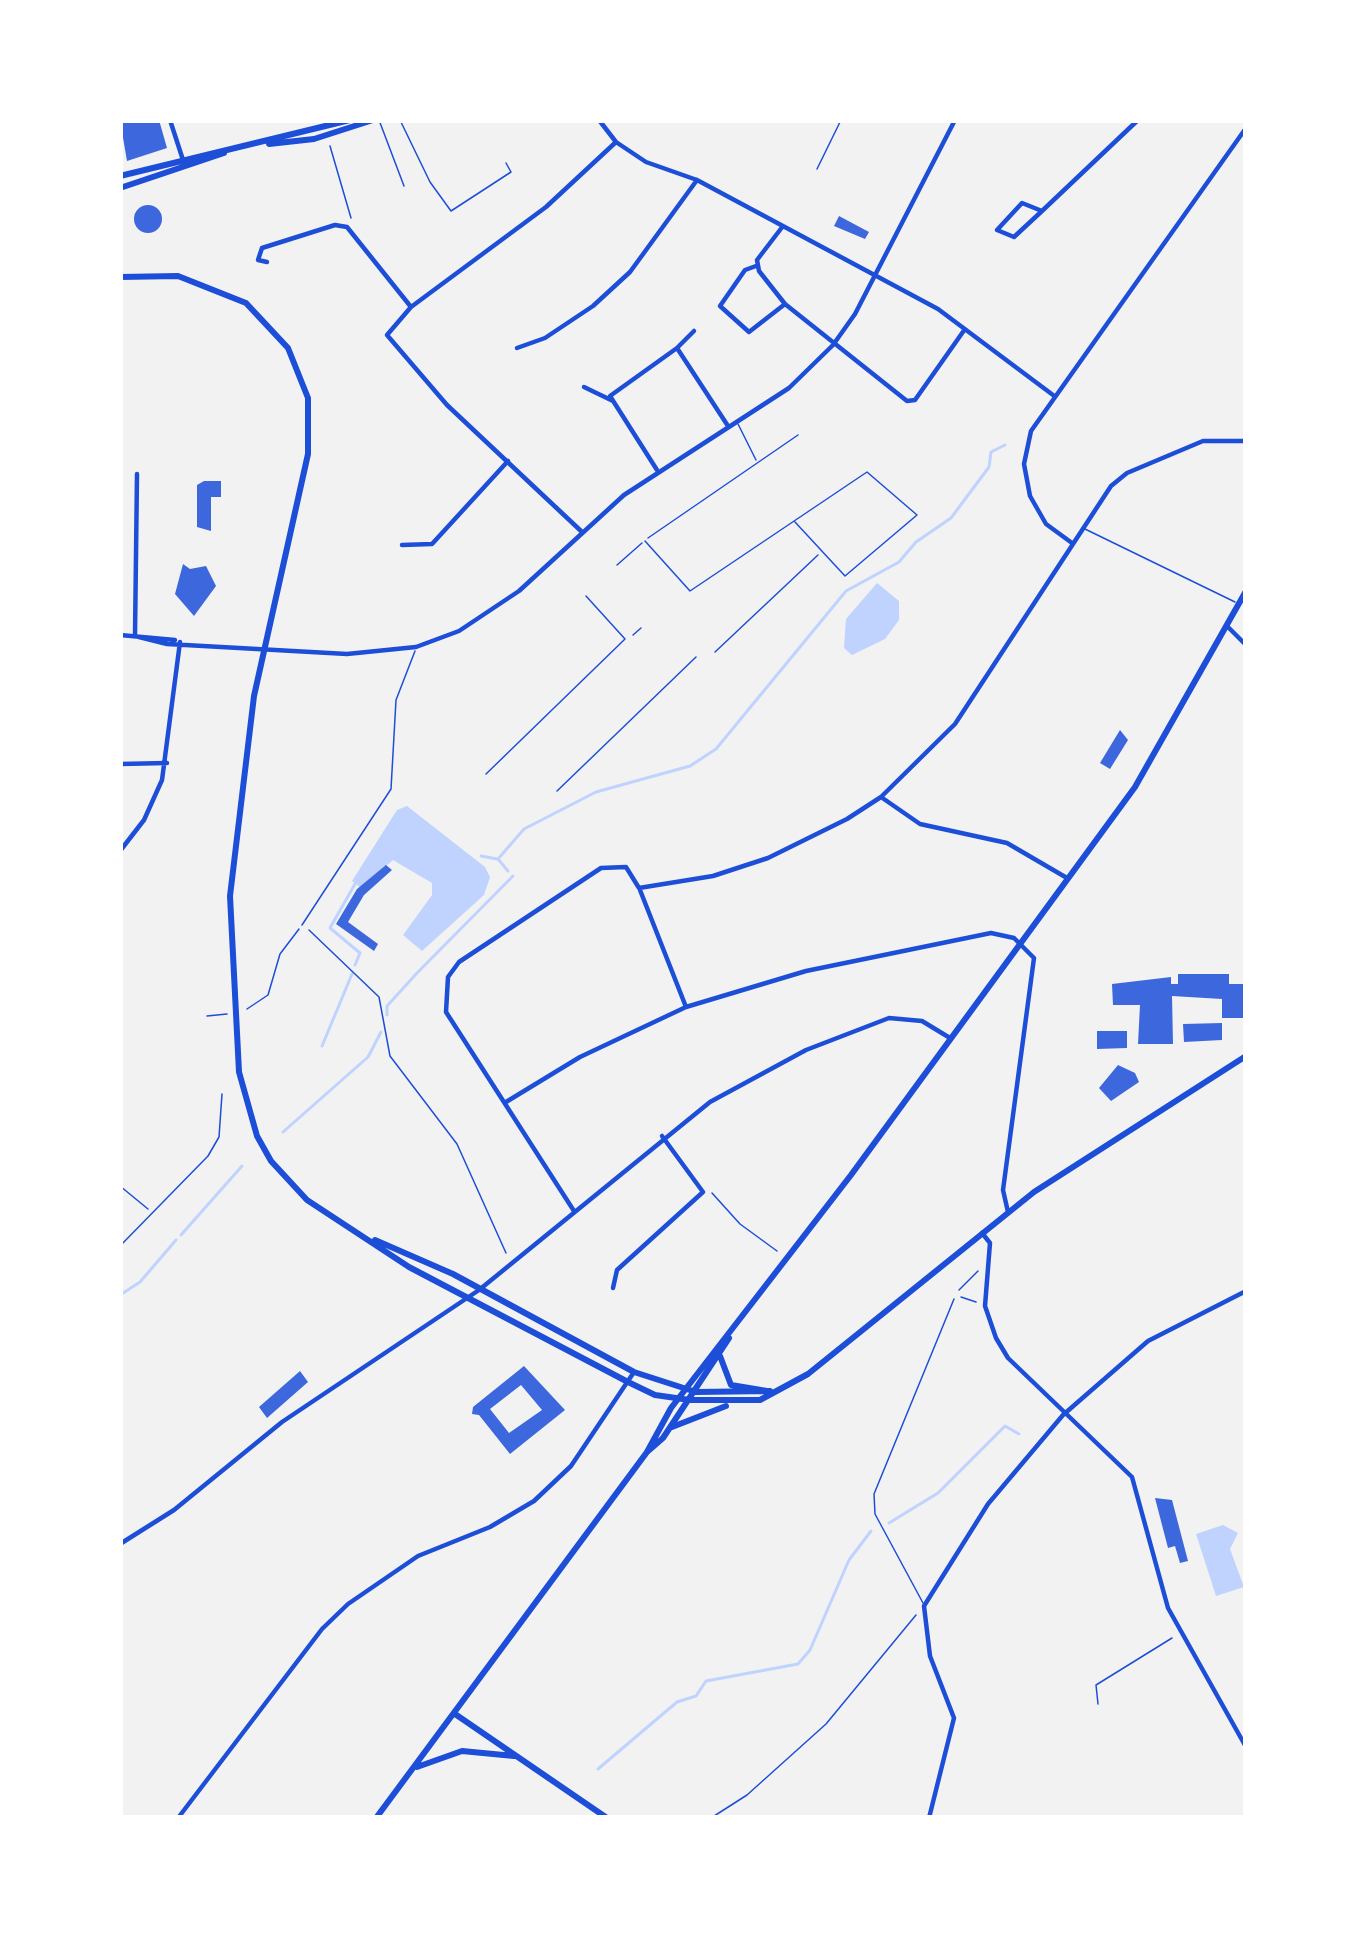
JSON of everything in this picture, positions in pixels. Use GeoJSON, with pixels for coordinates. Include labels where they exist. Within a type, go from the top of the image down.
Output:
{"type":"FeatureCollection","features":[{"type":"Feature","properties":{"kind":"main road"},"geometry":{"type":"LineString","coordinates":[[120,176],[350,120]]}},
{"type":"Feature","properties":{"kind":"main road"},"geometry":{"type":"LineString","coordinates":[[259,144],[297,142],[372,121]]}},
{"type":"Feature","properties":{"kind":"main road"},"geometry":{"type":"LineString","coordinates":[[120,188],[184,161]]}},
{"type":"Feature","properties":{"kind":"main road"},"geometry":{"type":"LineString","coordinates":[[120,277],[178,276],[227,292],[272,326],[300,372],[308,398],[308,454],[239,790],[230,896],[234,1013],[246,1112],[264,1149],[307,1200],[468,1297],[628,1382],[678,1399],[734,1404]]}},
{"type":"Feature","properties":{"kind":"main road"},"geometry":{"type":"LineString","coordinates":[[376,1818],[647,1452],[685,1389],[731,1334],[1154,757],[1246,591]]}},
{"type":"Feature","properties":{"kind":"main road"},"geometry":{"type":"LineString","coordinates":[[669,1429],[704,1411],[808,1375],[1008,1212],[1108,1141],[1246,1056]]}},
{"type":"Feature","properties":{"kind":"main road"},"geometry":{"type":"LineString","coordinates":[[359,1234],[479,1290],[634,1372],[696,1392],[772,1391]]}},
{"type":"Feature","properties":{"kind":"main road"},"geometry":{"type":"LineString","coordinates":[[647,1452],[696,1392],[731,1334]]}},
{"type":"Feature","properties":{"kind":"main road"},"geometry":{"type":"LineString","coordinates":[[720,1356],[730,1385],[772,1391]]}},
{"type":"Feature","properties":{"kind":"main road"},"geometry":{"type":"LineString","coordinates":[[455,1714],[607,1818]]}},
{"type":"Feature","properties":{"kind":"main road"},"geometry":{"type":"LineString","coordinates":[[414,1768],[483,1749],[528,1762]]}},
{"type":"Feature","properties":{"kind":"street"},"geometry":{"type":"LineString","coordinates":[[170,120],[184,161]]}},
{"type":"Feature","properties":{"kind":"street"},"geometry":{"type":"LineString","coordinates":[[599,120],[616,142],[646,162],[698,180],[874,275],[965,329],[1053,395]]}},
{"type":"Feature","properties":{"kind":"street"},"geometry":{"type":"LineString","coordinates":[[120,635],[346,654],[416,647],[459,631],[519,591],[581,531],[657,470],[790,388],[833,345],[955,120]]}},
{"type":"Feature","properties":{"kind":"street"},"geometry":{"type":"LineString","coordinates":[[1042,211],[1022,203],[998,230],[1014,237],[1042,211],[1138,120]]}},
{"type":"Feature","properties":{"kind":"street"},"geometry":{"type":"LineString","coordinates":[[1072,543],[1046,524],[1025,481],[1030,431],[1246,128]]}},
{"type":"Feature","properties":{"kind":"street"},"geometry":{"type":"LineString","coordinates":[[581,531],[390,342],[388,328],[574,184],[616,142]]}},
{"type":"Feature","properties":{"kind":"street"},"geometry":{"type":"LineString","coordinates":[[518,348],[545,338],[593,306],[645,255],[698,180]]}},
{"type":"Feature","properties":{"kind":"street"},"geometry":{"type":"LineString","coordinates":[[267,262],[258,260],[262,248],[335,225],[347,227],[412,307]]}},
{"type":"Feature","properties":{"kind":"street"},"geometry":{"type":"LineString","coordinates":[[784,225],[720,306],[749,332],[785,304]]}},
{"type":"Feature","properties":{"kind":"street"},"geometry":{"type":"LineString","coordinates":[[756,266],[785,304],[908,401],[915,400],[965,329]]}},
{"type":"Feature","properties":{"kind":"street"},"geometry":{"type":"LineString","coordinates":[[613,401],[615,391],[694,331]]}},
{"type":"Feature","properties":{"kind":"street"},"geometry":{"type":"LineString","coordinates":[[677,348],[728,426]]}},
{"type":"Feature","properties":{"kind":"street"},"geometry":{"type":"LineString","coordinates":[[584,387],[613,401],[657,470]]}},
{"type":"Feature","properties":{"kind":"street"},"geometry":{"type":"LineString","coordinates":[[639,888],[713,875],[768,858],[881,797],[955,724],[1082,528],[1127,473],[1203,441],[1246,442]]}},
{"type":"Feature","properties":{"kind":"street"},"geometry":{"type":"LineString","coordinates":[[402,545],[432,544],[508,461]]}},
{"type":"Feature","properties":{"kind":"street"},"geometry":{"type":"LineString","coordinates":[[135,636],[137,474]]}},
{"type":"Feature","properties":{"kind":"street"},"geometry":{"type":"LineString","coordinates":[[1227,626],[1246,645]]}},
{"type":"Feature","properties":{"kind":"street"},"geometry":{"type":"LineString","coordinates":[[120,851],[145,820],[166,763],[180,642]]}},
{"type":"Feature","properties":{"kind":"street"},"geometry":{"type":"LineString","coordinates":[[120,764],[166,763]]}},
{"type":"Feature","properties":{"kind":"street"},"geometry":{"type":"LineString","coordinates":[[881,797],[909,819],[1006,843],[1067,878]]}},
{"type":"Feature","properties":{"kind":"street"},"geometry":{"type":"LineString","coordinates":[[574,1211],[446,1012],[448,977],[488,938],[601,868],[626,867],[639,888],[686,1007]]}},
{"type":"Feature","properties":{"kind":"street"},"geometry":{"type":"LineString","coordinates":[[505,1102],[580,1057],[686,1007],[806,971],[992,933],[1020,941],[1034,958],[1003,1190],[1008,1212]]}},
{"type":"Feature","properties":{"kind":"street"},"geometry":{"type":"LineString","coordinates":[[120,1544],[175,1510],[282,1422],[479,1290],[662,1136],[710,1102],[806,1050],[877,1022],[914,1019],[950,1038]]}},
{"type":"Feature","properties":{"kind":"street"},"geometry":{"type":"LineString","coordinates":[[614,1288],[617,1270],[703,1192],[662,1136]]}},
{"type":"Feature","properties":{"kind":"street"},"geometry":{"type":"LineString","coordinates":[[982,1233],[990,1243],[985,1306],[1008,1358],[1132,1477],[1159,1583],[1180,1633],[1246,1747]]}},
{"type":"Feature","properties":{"kind":"street"},"geometry":{"type":"LineString","coordinates":[[929,1818],[954,1718],[930,1656],[924,1606],[988,1504],[1066,1412],[1148,1341],[1246,1291]]}},
{"type":"Feature","properties":{"kind":"street"},"geometry":{"type":"LineString","coordinates":[[178,1818],[322,1629],[347,1604],[418,1556],[490,1527],[534,1501],[571,1466],[634,1372]]}},
{"type":"Feature","properties":{"kind":"lane"},"geometry":{"type":"LineString","coordinates":[[400,120],[430,182],[451,211],[511,172],[506,163]]}},
{"type":"Feature","properties":{"kind":"lane"},"geometry":{"type":"LineString","coordinates":[[817,169],[841,120]]}},
{"type":"Feature","properties":{"kind":"lane"},"geometry":{"type":"LineString","coordinates":[[372,121],[404,186]]}},
{"type":"Feature","properties":{"kind":"lane"},"geometry":{"type":"LineString","coordinates":[[736,421],[758,463]]}},
{"type":"Feature","properties":{"kind":"lane"},"geometry":{"type":"LineString","coordinates":[[616,565],[798,435]]}},
{"type":"Feature","properties":{"kind":"lane"},"geometry":{"type":"LineString","coordinates":[[645,541],[690,591],[868,472],[917,515],[845,576],[794,522]]}},
{"type":"Feature","properties":{"kind":"lane"},"geometry":{"type":"LineString","coordinates":[[1082,528],[1239,604]]}},
{"type":"Feature","properties":{"kind":"lane"},"geometry":{"type":"LineString","coordinates":[[715,652],[820,553]]}},
{"type":"Feature","properties":{"kind":"lane"},"geometry":{"type":"LineString","coordinates":[[486,774],[625,639],[586,596]]}},
{"type":"Feature","properties":{"kind":"lane"},"geometry":{"type":"LineString","coordinates":[[302,925],[391,789],[396,700],[416,647]]}},
{"type":"Feature","properties":{"kind":"lane"},"geometry":{"type":"LineString","coordinates":[[556,791],[696,657]]}},
{"type":"Feature","properties":{"kind":"lane"},"geometry":{"type":"LineString","coordinates":[[924,1606],[875,1514],[874,1495],[955,1297]]}},
{"type":"Feature","properties":{"kind":"path"},"geometry":{"type":"LineString","coordinates":[[329,142],[352,215],[347,227]]}},
{"type":"Feature","properties":{"kind":"path"},"geometry":{"type":"LineString","coordinates":[[625,639],[641,628]]}},
{"type":"Feature","properties":{"kind":"path"},"geometry":{"type":"LineString","coordinates":[[207,1016],[234,1013],[268,995],[280,953],[302,925],[379,997],[390,1056],[457,1144],[510,1263]]}},
{"type":"Feature","properties":{"kind":"path"},"geometry":{"type":"LineString","coordinates":[[120,1246],[208,1156],[218,1137],[222,1094]]}},
{"type":"Feature","properties":{"kind":"path"},"geometry":{"type":"LineString","coordinates":[[120,1186],[151,1211]]}},
{"type":"Feature","properties":{"kind":"path"},"geometry":{"type":"LineString","coordinates":[[703,1192],[715,1193],[740,1224],[780,1254]]}},
{"type":"Feature","properties":{"kind":"path"},"geometry":{"type":"LineString","coordinates":[[985,1306],[955,1297],[967,1277],[988,1271]]}},
{"type":"Feature","properties":{"kind":"path"},"geometry":{"type":"LineString","coordinates":[[711,1818],[747,1795],[826,1724],[924,1606]]}},
{"type":"Feature","properties":{"kind":"path"},"geometry":{"type":"LineString","coordinates":[[1098,1704],[1096,1685],[1180,1633]]}},
{"type":"Feature","properties":{"kind":"water"},"geometry":{"type":"Polygon","coordinates":[[[877,583],[899,601],[899,620],[885,639],[852,655],[844,648],[846,619],[877,583]]]}},
{"type":"Feature","properties":{"kind":"water"},"geometry":{"type":"Polygon","coordinates":[[[407,806],[485,867],[490,877],[484,895],[422,951],[403,935],[432,895],[432,883],[393,860],[361,888],[352,881],[397,810],[407,806]]]}},
{"type":"Feature","properties":{"kind":"water"},"geometry":{"type":"Polygon","coordinates":[[[1223,1525],[1238,1533],[1230,1549],[1244,1587],[1216,1596],[1196,1534],[1223,1525]]]}},
{"type":"Feature","properties":{"kind":"building"},"geometry":{"type":"Polygon","coordinates":[[[120,120],[159,120],[167,148],[127,161],[120,120]]]}},
{"type":"Feature","properties":{"kind":"building"},"geometry":{"type":"Polygon","coordinates":[[[148,205],[158,209],[162,219],[158,229],[148,233],[138,229],[134,219],[138,209],[148,205]]]}},
{"type":"Feature","properties":{"kind":"building"},"geometry":{"type":"Polygon","coordinates":[[[839,216],[869,232],[865,239],[834,226],[839,216]]]}},
{"type":"Feature","properties":{"kind":"building"},"geometry":{"type":"Polygon","coordinates":[[[221,481],[221,497],[211,497],[211,531],[197,527],[197,485],[221,481]]]}},
{"type":"Feature","properties":{"kind":"building"},"geometry":{"type":"Polygon","coordinates":[[[183,564],[190,569],[206,566],[216,586],[194,616],[175,594],[183,564]]]}},
{"type":"Feature","properties":{"kind":"building"},"geometry":{"type":"Polygon","coordinates":[[[1120,730],[1128,740],[1110,769],[1100,763],[1120,730]]]}},
{"type":"Feature","properties":{"kind":"building"},"geometry":{"type":"Polygon","coordinates":[[[386,865],[392,870],[364,895],[348,922],[378,944],[374,951],[336,924],[357,889],[386,865]]]}},
{"type":"Feature","properties":{"kind":"building"},"geometry":{"type":"Polygon","coordinates":[[[1178,974],[1229,974],[1229,984],[1246,984],[1246,1018],[1222,1018],[1222,999],[1172,996],[1173,1044],[1138,1044],[1140,1005],[1113,1005],[1112,984],[1171,977],[1171,984],[1178,984],[1178,974]]]}},
{"type":"Feature","properties":{"kind":"building"},"geometry":{"type":"Polygon","coordinates":[[[1222,1023],[1222,1040],[1184,1042],[1183,1024],[1222,1023]]]}},
{"type":"Feature","properties":{"kind":"building"},"geometry":{"type":"Polygon","coordinates":[[[1097,1031],[1127,1031],[1127,1048],[1097,1049],[1097,1031]]]}},
{"type":"Feature","properties":{"kind":"building"},"geometry":{"type":"Polygon","coordinates":[[[1118,1065],[1135,1073],[1139,1082],[1111,1101],[1099,1088],[1118,1065]]]}},
{"type":"Feature","properties":{"kind":"building"},"geometry":{"type":"Polygon","coordinates":[[[524,1366],[565,1410],[510,1454],[479,1415],[472,1414],[473,1407],[524,1366]],[[521,1385],[490,1409],[509,1433],[542,1410],[521,1385]]]}},
{"type":"Feature","properties":{"kind":"building"},"geometry":{"type":"Polygon","coordinates":[[[300,1371],[308,1382],[267,1418],[259,1407],[300,1371]]]}},
{"type":"Feature","properties":{"kind":"building"},"geometry":{"type":"Polygon","coordinates":[[[1155,1498],[1172,1500],[1188,1561],[1180,1563],[1175,1546],[1168,1548],[1155,1498]]]}},
{"type":"Feature","properties":{"kind":"waterway"},"geometry":{"type":"LineString","coordinates":[[508,871],[498,859],[524,829],[596,792],[690,766],[716,749],[846,591],[899,562],[916,542],[951,518],[989,467],[991,452],[1005,445]]}},
{"type":"Feature","properties":{"kind":"waterway"},"geometry":{"type":"LineString","coordinates":[[481,856],[497,859]]}},
{"type":"Feature","properties":{"kind":"waterway"},"geometry":{"type":"LineString","coordinates":[[387,1015],[387,1006],[513,876]]}},
{"type":"Feature","properties":{"kind":"waterway"},"geometry":{"type":"LineString","coordinates":[[355,884],[330,928],[360,953],[355,965]]}},
{"type":"Feature","properties":{"kind":"waterway"},"geometry":{"type":"LineString","coordinates":[[322,1046],[352,974]]}},
{"type":"Feature","properties":{"kind":"waterway"},"geometry":{"type":"LineString","coordinates":[[283,1132],[368,1057],[381,1032]]}},
{"type":"Feature","properties":{"kind":"waterway"},"geometry":{"type":"LineString","coordinates":[[181,1235],[242,1166]]}},
{"type":"Feature","properties":{"kind":"waterway"},"geometry":{"type":"LineString","coordinates":[[120,1295],[140,1282],[176,1240]]}},
{"type":"Feature","properties":{"kind":"waterway"},"geometry":{"type":"LineString","coordinates":[[889,1523],[938,1493],[1005,1426],[1019,1434]]}},
{"type":"Feature","properties":{"kind":"waterway"},"geometry":{"type":"LineString","coordinates":[[598,1769],[677,1702],[696,1696],[706,1681],[798,1664],[810,1650],[849,1560],[871,1531]]}}]}
